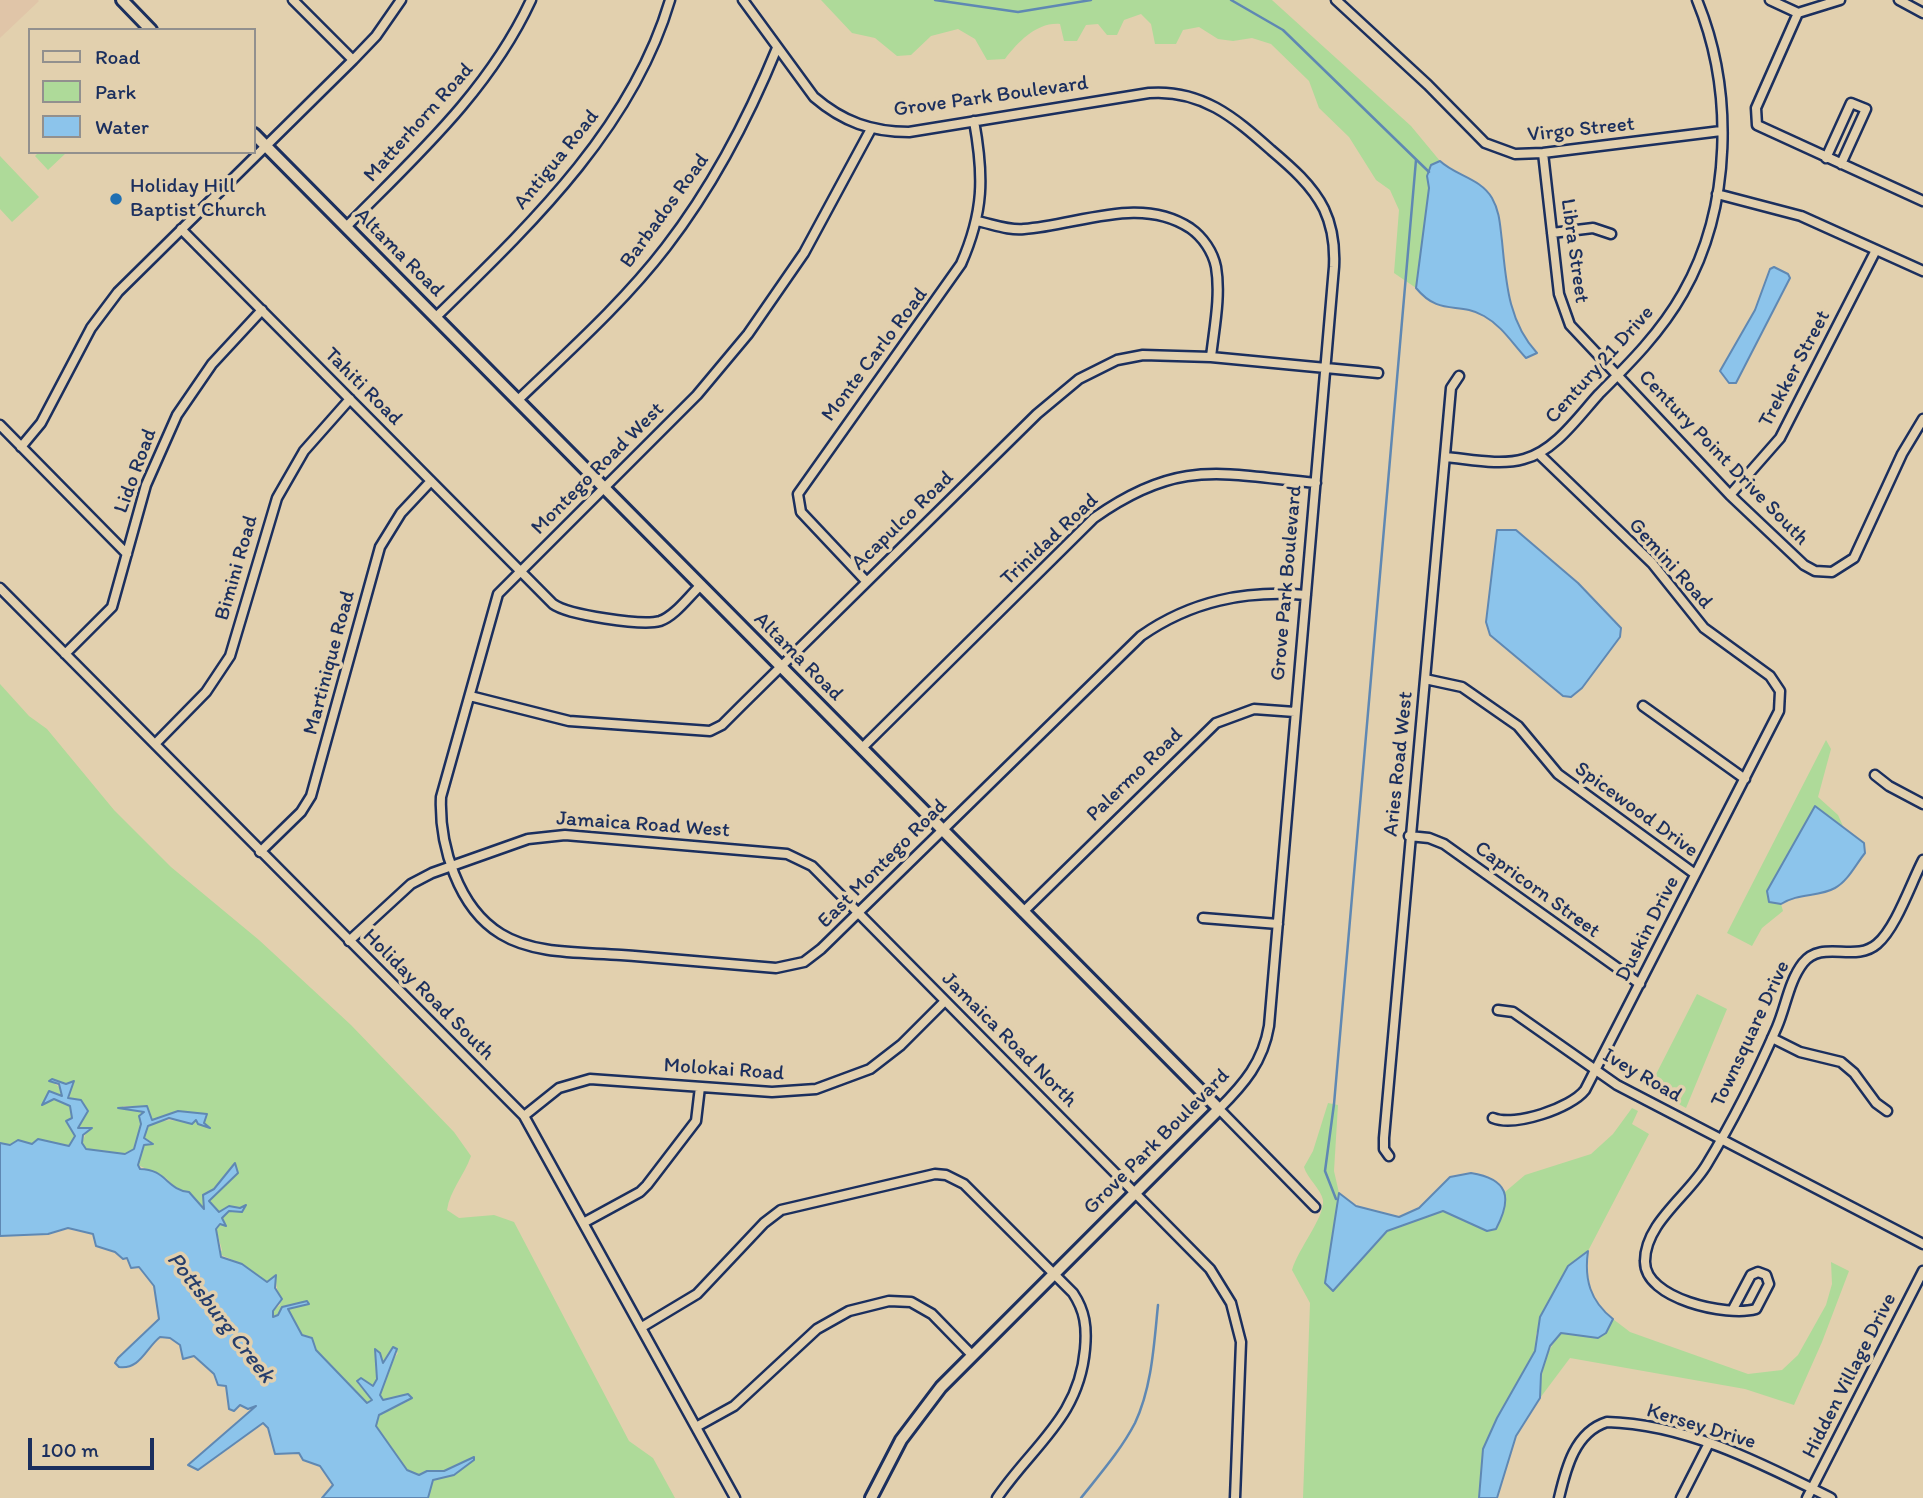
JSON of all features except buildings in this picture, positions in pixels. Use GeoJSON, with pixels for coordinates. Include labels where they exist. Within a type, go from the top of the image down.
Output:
{"type":"FeatureCollection","features":[{"type":"Feature","properties":{"kind":"street"},"geometry":{"type":"LineString","coordinates":[[122,0],[149,28]]}},
{"type":"Feature","properties":{"kind":"street"},"geometry":{"type":"LineString","coordinates":[[293,0],[353,60]]}},
{"type":"Feature","properties":{"kind":"street"},"geometry":{"type":"LineString","coordinates":[[21,447],[41,423],[91,328],[118,292],[353,60],[376,36],[401,0]]}},
{"type":"Feature","properties":{"kind":"street","name":"Matterhorn Road"},"geometry":{"type":"LineString","coordinates":[[346,227],[476,91],[502,55],[531,0]]}},
{"type":"Feature","properties":{"kind":"street","name":"Antigua Road"},"geometry":{"type":"LineString","coordinates":[[436,317],[541,211],[584,160],[629,90],[670,0]]}},
{"type":"Feature","properties":{"kind":"street","name":"Grove Park Boulevard"},"geometry":{"type":"LineString","coordinates":[[743,0],[803,84],[827,108],[871,129],[909,132],[1157,92],[1199,99],[1229,114],[1310,188],[1330,224],[1334,267],[1266,1042],[1250,1076],[1219,1109],[971,1354],[916,1418],[871,1498]]}},
{"type":"Feature","properties":{"kind":"street","name":"Virgo Street"},"geometry":{"type":"LineString","coordinates":[[1336,0],[1401,59],[1485,143],[1515,154],[1543,153],[1721,131]]}},
{"type":"Feature","properties":{"kind":"street","name":"Century 21 Drive"},"geometry":{"type":"LineString","coordinates":[[1539,454],[1654,336],[1684,291],[1704,245],[1717,194],[1721,131],[1713,52],[1697,0]]}},
{"type":"Feature","properties":{"kind":"street"},"geometry":{"type":"LineString","coordinates":[[1770,0],[1798,13],[1840,0]]}},
{"type":"Feature","properties":{"kind":"street"},"geometry":{"type":"LineString","coordinates":[[1899,0],[1922,9]]}},
{"type":"Feature","properties":{"kind":"street"},"geometry":{"type":"LineString","coordinates":[[1798,13],[1755,117],[1763,129],[1923,201]]}},
{"type":"Feature","properties":{"kind":"street","name":"Barbados Road"},"geometry":{"type":"LineString","coordinates":[[518,400],[628,291],[681,226],[733,145],[777,48]]}},
{"type":"Feature","properties":{"kind":"street"},"geometry":{"type":"LineString","coordinates":[[1826,158],[1851,103],[1866,109],[1841,164]]}},
{"type":"Feature","properties":{"kind":"street","name":"Monte Carlo Road"},"geometry":{"type":"LineString","coordinates":[[866,581],[801,512],[798,504],[799,487],[954,278],[977,221],[982,181],[974,121]]}},
{"type":"Feature","properties":{"kind":"street","name":"Montego Road West"},"geometry":{"type":"LineString","coordinates":[[453,866],[442,827],[442,797],[494,602],[520,571],[697,395],[748,334],[804,253],[871,129]]}},
{"type":"Feature","properties":{"kind":"street","name":"Altama Road"},"geometry":{"type":"LineString","coordinates":[[256,136],[1315,1207]]}},
{"type":"Feature","properties":{"kind":"street","name":"Libra Street"},"geometry":{"type":"LineString","coordinates":[[1543,153],[1564,312],[1577,335],[1618,375]]}},
{"type":"Feature","properties":{"kind":"street"},"geometry":{"type":"LineString","coordinates":[[1717,194],[1780,209],[1923,271]]}},
{"type":"Feature","properties":{"kind":"street"},"geometry":{"type":"LineString","coordinates":[[977,221],[1021,230],[1136,212],[1162,214],[1177,220],[1203,239],[1215,263],[1217,283],[1211,358]]}},
{"type":"Feature","properties":{"kind":"street"},"geometry":{"type":"LineString","coordinates":[[1552,233],[1593,228],[1611,234]]}},
{"type":"Feature","properties":{"kind":"street","name":"Tahiti Road"},"geometry":{"type":"LineString","coordinates":[[181,229],[560,609],[647,623],[668,617],[701,585]]}},
{"type":"Feature","properties":{"kind":"street","name":"Trekker Street"},"geometry":{"type":"LineString","coordinates":[[1730,495],[1780,438],[1877,250]]}},
{"type":"Feature","properties":{"kind":"street","name":"Lido Road"},"geometry":{"type":"LineString","coordinates":[[65,654],[112,607],[146,485],[177,415],[212,364],[262,310]]}},
{"type":"Feature","properties":{"kind":"street","name":"Acapulco Road"},"geometry":{"type":"LineString","coordinates":[[470,696],[569,721],[710,731],[722,725],[1037,414],[1079,379],[1117,360],[1143,355],[1211,358],[1378,373]]}},
{"type":"Feature","properties":{"kind":"street","name":"Century Point Drive South"},"geometry":{"type":"LineString","coordinates":[[1618,375],[1730,495],[1804,565],[1824,572],[1842,569],[1858,553],[1902,454],[1923,419]]}},
{"type":"Feature","properties":{"kind":"street","name":"Aries Road West"},"geometry":{"type":"LineString","coordinates":[[1389,1156],[1384,1149],[1384,1138],[1409,836],[1451,388],[1459,376]]}},
{"type":"Feature","properties":{"kind":"street","name":"Bimini Road"},"geometry":{"type":"LineString","coordinates":[[155,744],[206,692],[230,656],[277,498],[304,451],[350,399]]}},
{"type":"Feature","properties":{"kind":"street"},"geometry":{"type":"LineString","coordinates":[[0,425],[127,554]]}},
{"type":"Feature","properties":{"kind":"street"},"geometry":{"type":"LineString","coordinates":[[1445,457],[1510,462],[1539,454]]}},
{"type":"Feature","properties":{"kind":"street","name":"Gemini Road"},"geometry":{"type":"LineString","coordinates":[[1539,454],[1652,563],[1704,628],[1770,676],[1780,691]]}},
{"type":"Feature","properties":{"kind":"street","name":"Trinidad Road"},"geometry":{"type":"LineString","coordinates":[[862,748],[1094,518],[1128,494],[1166,479],[1189,474],[1316,483]]}},
{"type":"Feature","properties":{"kind":"street","name":"Martinique Road"},"geometry":{"type":"LineString","coordinates":[[260,852],[301,812],[310,796],[380,547],[401,513],[431,481]]}},
{"type":"Feature","properties":{"kind":"street","name":"Holiday Road South"},"geometry":{"type":"LineString","coordinates":[[0,588],[524,1116],[585,1222],[735,1498]]}},
{"type":"Feature","properties":{"kind":"street","name":"East Montego Road"},"geometry":{"type":"LineString","coordinates":[[453,866],[472,906],[489,926],[513,941],[538,948],[783,968],[804,962],[817,953],[1123,651],[1160,622],[1212,601],[1244,594],[1306,595]]}},
{"type":"Feature","properties":{"kind":"street","name":"Spicewood Drive"},"geometry":{"type":"LineString","coordinates":[[1425,679],[1462,687],[1518,726],[1534,741],[1559,774],[1695,874]]}},
{"type":"Feature","properties":{"kind":"street","name":"Duskin Drive"},"geometry":{"type":"LineString","coordinates":[[1493,1118],[1510,1122],[1577,1100],[1640,984],[1779,711],[1780,691]]}},
{"type":"Feature","properties":{"kind":"street"},"geometry":{"type":"LineString","coordinates":[[1643,706],[1745,779]]}},
{"type":"Feature","properties":{"kind":"street","name":"Palermo Road"},"geometry":{"type":"LineString","coordinates":[[1023,912],[1216,723],[1254,709],[1295,712]]}},
{"type":"Feature","properties":{"kind":"street"},"geometry":{"type":"LineString","coordinates":[[1875,775],[1889,786],[1923,804]]}},
{"type":"Feature","properties":{"kind":"street","name":"Jamaica Road West"},"geometry":{"type":"LineString","coordinates":[[349,941],[411,884],[453,866],[547,835],[787,854],[812,866],[858,913]]}},
{"type":"Feature","properties":{"kind":"street","name":"Capricorn Street"},"geometry":{"type":"LineString","coordinates":[[1409,836],[1429,838],[1444,844],[1640,984]]}},
{"type":"Feature","properties":{"kind":"street","name":"Townsquare Drive"},"geometry":{"type":"LineString","coordinates":[[1733,1310],[1694,1304],[1673,1296],[1654,1284],[1645,1269],[1646,1249],[1657,1228],[1700,1175],[1720,1139],[1772,1038],[1802,965],[1815,953],[1860,952],[1877,944],[1923,860]]}},
{"type":"Feature","properties":{"kind":"street","name":"Jamaica Road North"},"geometry":{"type":"LineString","coordinates":[[858,913],[1210,1269],[1222,1287],[1237,1321],[1241,1361],[1235,1498]]}},
{"type":"Feature","properties":{"kind":"street"},"geometry":{"type":"LineString","coordinates":[[1203,918],[1278,924]]}},
{"type":"Feature","properties":{"kind":"street","name":"Molokai Road"},"geometry":{"type":"LineString","coordinates":[[524,1116],[559,1088],[590,1079],[772,1093],[816,1088],[838,1082],[870,1069],[886,1057],[945,1001]]}},
{"type":"Feature","properties":{"kind":"street","name":"Ivey Road"},"geometry":{"type":"LineString","coordinates":[[1498,1010],[1513,1012],[1617,1085],[1923,1244]]}},
{"type":"Feature","properties":{"kind":"street"},"geometry":{"type":"LineString","coordinates":[[1772,1038],[1800,1052],[1841,1062],[1854,1073],[1876,1103],[1887,1111]]}},
{"type":"Feature","properties":{"kind":"street"},"geometry":{"type":"LineString","coordinates":[[585,1222],[640,1192],[647,1185],[696,1121],[700,1087]]}},
{"type":"Feature","properties":{"kind":"street"},"geometry":{"type":"LineString","coordinates":[[642,1327],[697,1294],[764,1223],[781,1210],[935,1174],[946,1175],[964,1184],[1073,1293],[1085,1317],[1087,1330],[1082,1374],[1067,1411],[997,1498]]}},
{"type":"Feature","properties":{"kind":"street","name":"Hidden Village Drive"},"geometry":{"type":"LineString","coordinates":[[1807,1498],[1923,1271]]}},
{"type":"Feature","properties":{"kind":"street"},"geometry":{"type":"LineString","coordinates":[[1758,1272],[1766,1275],[1769,1284],[1758,1307],[1752,1311],[1733,1310],[1751,1275],[1758,1272]]}},
{"type":"Feature","properties":{"kind":"street"},"geometry":{"type":"LineString","coordinates":[[696,1427],[734,1406],[817,1329],[849,1311],[890,1301],[911,1302],[932,1314],[971,1354]]}},
{"type":"Feature","properties":{"kind":"street","name":"Kersey Drive"},"geometry":{"type":"LineString","coordinates":[[1559,1498],[1578,1444],[1596,1425],[1620,1422],[1709,1443],[1742,1454],[1830,1498]]}},
{"type":"Feature","properties":{"kind":"street"},"geometry":{"type":"LineString","coordinates":[[1681,1498],[1709,1443]]}},
{"type":"Feature","properties":{"kind":"shaded area"},"geometry":{"type":"Polygon","coordinates":[[[0,0],[38,0],[39,1],[0,38],[0,0]]]}},
{"type":"Feature","properties":{"kind":"green space"},"geometry":{"type":"Polygon","coordinates":[[[821,0],[1272,0],[1411,126],[1440,161],[1431,165],[1427,176],[1429,188],[1416,288],[1394,273],[1399,210],[1390,190],[1376,180],[1349,137],[1319,108],[1309,81],[1271,44],[1252,38],[1233,41],[1218,39],[1199,27],[1183,30],[1176,44],[1155,44],[1151,24],[1141,14],[1124,20],[1117,35],[1107,35],[1098,24],[1086,25],[1077,41],[1064,41],[1060,24],[1044,26],[1022,40],[1005,59],[987,60],[975,39],[958,29],[931,36],[911,55],[897,56],[875,38],[852,33],[821,0]]]}},
{"type":"Feature","properties":{"kind":"green space"},"geometry":{"type":"Polygon","coordinates":[[[37,154],[65,154],[48,170],[35,156],[37,154]]]}},
{"type":"Feature","properties":{"kind":"green space"},"geometry":{"type":"Polygon","coordinates":[[[0,156],[39,197],[12,222],[0,209],[0,156]]]}},
{"type":"Feature","properties":{"kind":"green space"},"geometry":{"type":"Polygon","coordinates":[[[0,684],[29,716],[47,729],[114,810],[171,867],[259,940],[351,1025],[454,1132],[471,1156],[447,1210],[459,1218],[494,1215],[514,1222],[629,1441],[653,1458],[675,1498],[428,1498],[433,1480],[454,1475],[473,1457],[444,1471],[427,1471],[419,1475],[407,1470],[376,1426],[379,1415],[408,1401],[408,1394],[382,1400],[379,1395],[389,1366],[398,1353],[393,1348],[383,1364],[375,1357],[377,1379],[373,1386],[361,1378],[358,1384],[372,1400],[367,1403],[316,1350],[312,1338],[302,1336],[288,1309],[308,1304],[307,1301],[282,1307],[278,1315],[273,1317],[273,1311],[280,1305],[275,1276],[267,1282],[242,1264],[219,1254],[222,1250],[216,1229],[223,1222],[222,1218],[230,1211],[242,1212],[246,1205],[240,1209],[229,1206],[219,1212],[209,1201],[237,1170],[203,1195],[204,1209],[189,1192],[180,1192],[166,1178],[138,1165],[141,1149],[151,1141],[144,1138],[143,1133],[152,1124],[178,1121],[192,1124],[196,1119],[203,1123],[206,1114],[178,1111],[152,1120],[147,1106],[123,1106],[126,1110],[145,1112],[134,1149],[125,1154],[86,1149],[82,1143],[88,1128],[77,1128],[85,1116],[67,1094],[74,1084],[55,1084],[62,1089],[62,1096],[54,1095],[52,1091],[43,1104],[54,1099],[70,1106],[75,1135],[69,1146],[38,1139],[32,1144],[18,1140],[10,1145],[0,1143],[0,684]]]}},
{"type":"Feature","properties":{"kind":"green space"},"geometry":{"type":"Polygon","coordinates":[[[1826,740],[1831,749],[1818,797],[1838,815],[1843,826],[1815,807],[1770,902],[1781,904],[1783,911],[1762,928],[1752,946],[1727,933],[1826,740]]]}},
{"type":"Feature","properties":{"kind":"green space"},"geometry":{"type":"Polygon","coordinates":[[[1697,994],[1727,1009],[1686,1108],[1649,1088],[1697,994]]]}},
{"type":"Feature","properties":{"kind":"green space"},"geometry":{"type":"Polygon","coordinates":[[[1328,1103],[1338,1105],[1334,1171],[1339,1193],[1325,1283],[1333,1291],[1388,1231],[1443,1211],[1487,1231],[1504,1213],[1505,1192],[1525,1175],[1591,1154],[1613,1134],[1632,1108],[1638,1111],[1632,1124],[1649,1134],[1588,1251],[1568,1266],[1536,1334],[1535,1351],[1497,1418],[1483,1449],[1479,1498],[1303,1498],[1310,1303],[1292,1270],[1322,1207],[1322,1196],[1304,1167],[1313,1151],[1328,1103]]]}},
{"type":"Feature","properties":{"kind":"green space"},"geometry":{"type":"Polygon","coordinates":[[[1831,1262],[1849,1271],[1794,1405],[1745,1389],[1570,1358],[1540,1398],[1545,1364],[1561,1333],[1598,1338],[1606,1333],[1613,1319],[1630,1332],[1748,1374],[1782,1370],[1798,1355],[1826,1305],[1832,1284],[1831,1262]]]}},
{"type":"Feature","properties":{"kind":"water"},"geometry":{"type":"Polygon","coordinates":[[[1440,161],[1474,181],[1492,198],[1499,219],[1505,271],[1514,314],[1527,341],[1537,353],[1526,358],[1502,330],[1484,316],[1466,309],[1441,306],[1416,288],[1429,188],[1427,176],[1431,165],[1440,161]]]}},
{"type":"Feature","properties":{"kind":"water"},"geometry":{"type":"Polygon","coordinates":[[[1774,267],[1788,274],[1790,278],[1736,383],[1729,383],[1720,371],[1755,310],[1770,269],[1774,267]]]}},
{"type":"Feature","properties":{"kind":"water"},"geometry":{"type":"Polygon","coordinates":[[[1497,530],[1516,530],[1578,583],[1621,628],[1620,637],[1582,688],[1571,697],[1563,696],[1490,635],[1486,622],[1497,530]]]}},
{"type":"Feature","properties":{"kind":"water"},"geometry":{"type":"Polygon","coordinates":[[[1815,806],[1864,843],[1865,853],[1848,877],[1835,888],[1781,904],[1769,902],[1767,891],[1815,806]]]}},
{"type":"Feature","properties":{"kind":"water","name":"Pottsburg Creek"},"geometry":{"type":"Polygon","coordinates":[[[52,1079],[66,1084],[74,1081],[68,1098],[81,1100],[88,1111],[78,1128],[92,1128],[83,1135],[82,1143],[86,1149],[125,1154],[134,1149],[141,1124],[139,1116],[144,1112],[118,1108],[147,1106],[152,1120],[178,1111],[207,1114],[204,1123],[210,1128],[198,1124],[196,1120],[192,1124],[169,1118],[148,1126],[144,1138],[153,1144],[144,1145],[138,1165],[140,1169],[156,1172],[176,1188],[189,1192],[204,1209],[203,1195],[214,1189],[235,1163],[238,1173],[209,1201],[219,1212],[229,1206],[240,1208],[246,1205],[242,1212],[229,1211],[222,1218],[226,1226],[220,1224],[216,1229],[221,1257],[242,1264],[267,1282],[276,1275],[275,1288],[282,1299],[273,1311],[273,1317],[278,1315],[282,1307],[307,1301],[309,1304],[288,1309],[302,1335],[312,1338],[316,1350],[367,1403],[372,1400],[357,1381],[361,1378],[373,1386],[377,1379],[375,1349],[380,1353],[383,1363],[393,1347],[397,1349],[380,1395],[383,1400],[408,1394],[412,1398],[379,1415],[376,1426],[407,1470],[419,1475],[427,1471],[444,1471],[474,1457],[474,1460],[454,1475],[433,1480],[428,1498],[322,1498],[333,1485],[320,1466],[303,1460],[299,1453],[275,1454],[268,1428],[263,1423],[198,1470],[188,1465],[256,1406],[248,1409],[240,1405],[234,1411],[229,1409],[226,1386],[218,1385],[214,1374],[194,1356],[183,1359],[180,1345],[170,1338],[160,1337],[138,1362],[132,1365],[119,1367],[115,1363],[159,1319],[154,1286],[139,1267],[131,1268],[127,1258],[123,1259],[115,1252],[96,1246],[93,1234],[68,1228],[48,1234],[0,1236],[0,1143],[10,1145],[18,1140],[32,1144],[38,1139],[69,1146],[75,1136],[66,1121],[72,1118],[70,1106],[54,1099],[42,1105],[49,1091],[62,1096],[59,1084],[49,1081],[52,1079]]]}},
{"type":"Feature","properties":{"kind":"water"},"geometry":{"type":"Polygon","coordinates":[[[1471,1173],[1493,1180],[1504,1191],[1504,1208],[1496,1229],[1487,1231],[1443,1211],[1387,1231],[1333,1291],[1325,1283],[1339,1193],[1356,1206],[1399,1217],[1419,1208],[1450,1177],[1471,1173]]]}},
{"type":"Feature","properties":{"kind":"water"},"geometry":{"type":"Polygon","coordinates":[[[1588,1251],[1590,1289],[1599,1305],[1613,1319],[1606,1333],[1598,1338],[1561,1333],[1550,1346],[1541,1374],[1540,1398],[1516,1436],[1497,1498],[1479,1498],[1483,1449],[1497,1418],[1535,1351],[1540,1317],[1568,1266],[1588,1251]]]}},
{"type":"Feature","properties":{"kind":"waterway"},"geometry":{"type":"LineString","coordinates":[[935,0],[1018,12],[1091,0]]}},
{"type":"Feature","properties":{"kind":"waterway"},"geometry":{"type":"LineString","coordinates":[[1231,0],[1283,30],[1429,172]]}},
{"type":"Feature","properties":{"kind":"waterway"},"geometry":{"type":"LineString","coordinates":[[1336,1199],[1325,1171],[1334,1104],[1416,160]]}},
{"type":"Feature","properties":{"kind":"waterway"},"geometry":{"type":"LineString","coordinates":[[1081,1498],[1123,1443],[1141,1409],[1151,1365],[1158,1305]]}},
{"type":"Feature","properties":{"kind":"place","name":"Holiday Hill Baptist Church"},"geometry":{"type":"Point","coordinates":[116,199]}}]}
